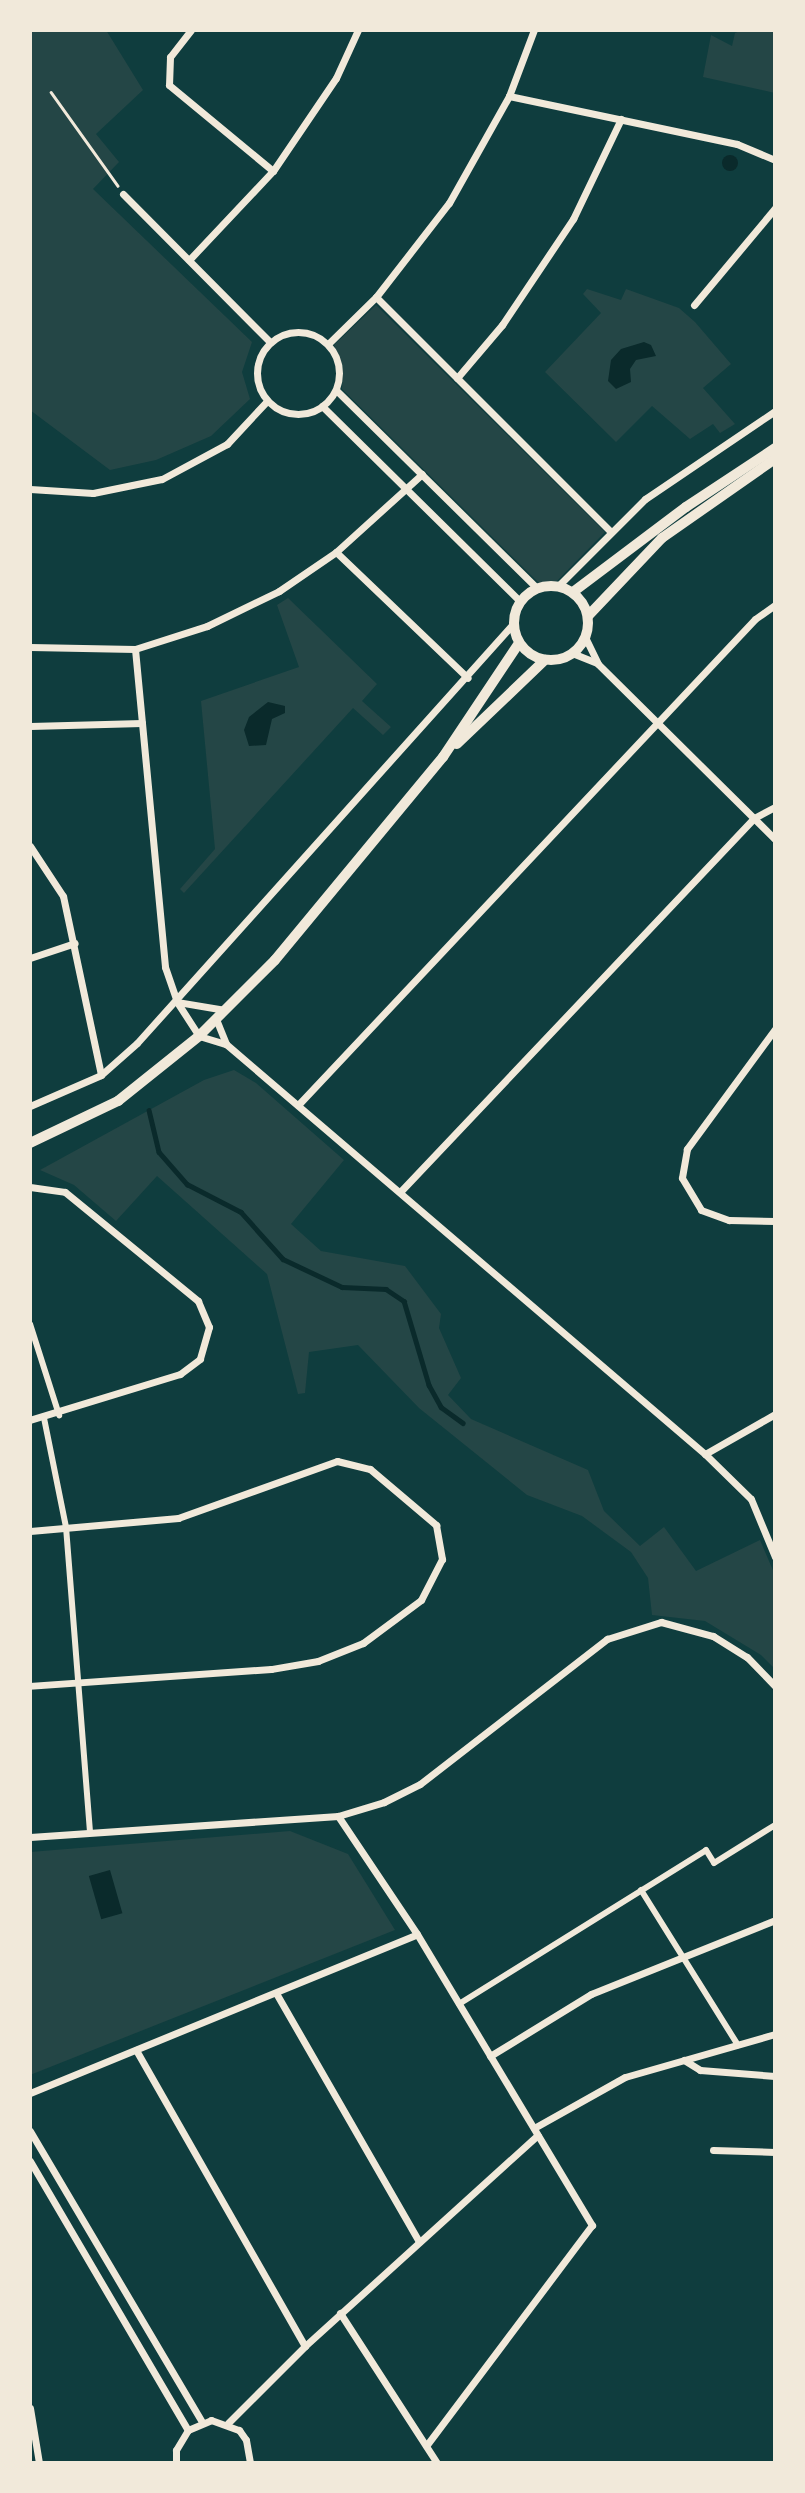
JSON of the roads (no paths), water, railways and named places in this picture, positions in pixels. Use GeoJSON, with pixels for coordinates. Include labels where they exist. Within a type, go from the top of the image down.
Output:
{"type":"FeatureCollection","features":[{"type":"Feature","properties":{"kind":"street"},"geometry":{"type":"LineString","coordinates":[[191,30],[170,57],[169,85],[273,171]]}},
{"type":"Feature","properties":{"kind":"street"},"geometry":{"type":"LineString","coordinates":[[189,260],[273,171],[336,78],[358,30]]}},
{"type":"Feature","properties":{"kind":"street"},"geometry":{"type":"LineString","coordinates":[[328,344],[376,297],[449,203],[509,96],[534,30]]}},
{"type":"Feature","properties":{"kind":"street"},"geometry":{"type":"LineString","coordinates":[[509,96],[737,144],[775,160]]}},
{"type":"Feature","properties":{"kind":"street"},"geometry":{"type":"LineString","coordinates":[[457,378],[502,325],[573,219],[621,119]]}},
{"type":"Feature","properties":{"kind":"street"},"geometry":{"type":"LineString","coordinates":[[124,194],[270,342]]}},
{"type":"Feature","properties":{"kind":"street"},"geometry":{"type":"LineString","coordinates":[[694,305],[775,208]]}},
{"type":"Feature","properties":{"kind":"street"},"geometry":{"type":"LineString","coordinates":[[376,297],[611,532]]}},
{"type":"Feature","properties":{"kind":"street"},"geometry":{"type":"LineString","coordinates":[[306,332],[328,344],[337,360],[336,390],[322,407],[292,414],[267,401],[256,372],[270,342],[285,333],[306,332]]}},
{"type":"Feature","properties":{"kind":"street"},"geometry":{"type":"LineString","coordinates":[[336,390],[537,588]]}},
{"type":"Feature","properties":{"kind":"street"},"geometry":{"type":"LineString","coordinates":[[30,489],[93,493],[162,479],[227,444],[267,401]]}},
{"type":"Feature","properties":{"kind":"street"},"geometry":{"type":"LineString","coordinates":[[322,407],[520,601]]}},
{"type":"Feature","properties":{"kind":"street"},"geometry":{"type":"LineString","coordinates":[[558,586],[611,532],[670,480],[775,411]]}},
{"type":"Feature","properties":{"kind":"street"},"geometry":{"type":"LineString","coordinates":[[573,592],[686,507],[775,448]]}},
{"type":"Feature","properties":{"kind":"street"},"geometry":{"type":"LineString","coordinates":[[443,757],[545,660],[572,653],[585,637],[588,616],[662,538],[775,459]]}},
{"type":"Feature","properties":{"kind":"street"},"geometry":{"type":"LineString","coordinates":[[30,648],[135,649],[231,614],[279,591],[336,552],[422,474]]}},
{"type":"Feature","properties":{"kind":"street"},"geometry":{"type":"LineString","coordinates":[[336,552],[468,678]]}},
{"type":"Feature","properties":{"kind":"street"},"geometry":{"type":"LineString","coordinates":[[30,1106],[101,1075],[177,1002],[468,678],[513,624],[520,601],[537,588],[558,586],[573,592],[588,616]]}},
{"type":"Feature","properties":{"kind":"street"},"geometry":{"type":"LineString","coordinates":[[298,1105],[755,618],[775,605]]}},
{"type":"Feature","properties":{"kind":"street"},"geometry":{"type":"LineString","coordinates":[[513,624],[519,643],[545,660]]}},
{"type":"Feature","properties":{"kind":"street"},"geometry":{"type":"LineString","coordinates":[[585,637],[598,664],[775,839]]}},
{"type":"Feature","properties":{"kind":"street"},"geometry":{"type":"LineString","coordinates":[[30,1143],[118,1101],[199,1036],[275,960],[443,757],[519,643]]}},
{"type":"Feature","properties":{"kind":"street"},"geometry":{"type":"LineString","coordinates":[[135,649],[165,967],[177,1002],[199,1036],[226,1044],[705,1454],[751,1499],[775,1557]]}},
{"type":"Feature","properties":{"kind":"street"},"geometry":{"type":"LineString","coordinates":[[572,653],[598,664]]}},
{"type":"Feature","properties":{"kind":"street"},"geometry":{"type":"LineString","coordinates":[[30,726],[142,723]]}},
{"type":"Feature","properties":{"kind":"street"},"geometry":{"type":"LineString","coordinates":[[400,1192],[754,818],[775,807]]}},
{"type":"Feature","properties":{"kind":"street"},"geometry":{"type":"LineString","coordinates":[[30,845],[63,896],[101,1075]]}},
{"type":"Feature","properties":{"kind":"street"},"geometry":{"type":"LineString","coordinates":[[30,958],[75,943]]}},
{"type":"Feature","properties":{"kind":"street"},"geometry":{"type":"LineString","coordinates":[[177,1002],[225,1010]]}},
{"type":"Feature","properties":{"kind":"street"},"geometry":{"type":"LineString","coordinates":[[216,1019],[226,1044]]}},
{"type":"Feature","properties":{"kind":"street"},"geometry":{"type":"LineString","coordinates":[[775,1029],[687,1149],[682,1178],[701,1210],[729,1220],[775,1221]]}},
{"type":"Feature","properties":{"kind":"street"},"geometry":{"type":"LineString","coordinates":[[30,1187],[65,1192],[198,1301],[209,1327],[200,1359],[180,1374],[59,1415],[30,1420]]}},
{"type":"Feature","properties":{"kind":"street"},"geometry":{"type":"LineString","coordinates":[[30,1324],[59,1415]]}},
{"type":"Feature","properties":{"kind":"street"},"geometry":{"type":"LineString","coordinates":[[705,1454],[775,1414]]}},
{"type":"Feature","properties":{"kind":"street"},"geometry":{"type":"LineString","coordinates":[[44,1418],[66,1527],[90,1832]]}},
{"type":"Feature","properties":{"kind":"street"},"geometry":{"type":"LineString","coordinates":[[30,1531],[178,1518],[337,1461],[370,1469],[436,1525],[442,1559],[421,1600],[363,1643],[318,1661],[271,1669],[30,1686]]}},
{"type":"Feature","properties":{"kind":"street"},"geometry":{"type":"LineString","coordinates":[[30,1837],[338,1816],[384,1802],[420,1784],[607,1639],[661,1622],[713,1636],[747,1657],[775,1685]]}},
{"type":"Feature","properties":{"kind":"street"},"geometry":{"type":"LineString","coordinates":[[338,1816],[417,1934],[592,2225],[426,2446]]}},
{"type":"Feature","properties":{"kind":"street"},"geometry":{"type":"LineString","coordinates":[[459,2004],[706,1850],[714,1863],[775,1825]]}},
{"type":"Feature","properties":{"kind":"street"},"geometry":{"type":"LineString","coordinates":[[641,1890],[738,2045]]}},
{"type":"Feature","properties":{"kind":"street"},"geometry":{"type":"LineString","coordinates":[[490,2056],[591,1994],[775,1920]]}},
{"type":"Feature","properties":{"kind":"street"},"geometry":{"type":"LineString","coordinates":[[30,2093],[417,1934]]}},
{"type":"Feature","properties":{"kind":"street"},"geometry":{"type":"LineString","coordinates":[[276,1993],[419,2242]]}},
{"type":"Feature","properties":{"kind":"street"},"geometry":{"type":"LineString","coordinates":[[228,2423],[305,2346],[536,2131],[625,2077],[775,2034]]}},
{"type":"Feature","properties":{"kind":"street"},"geometry":{"type":"LineString","coordinates":[[136,2050],[305,2346]]}},
{"type":"Feature","properties":{"kind":"street"},"geometry":{"type":"LineString","coordinates":[[684,2060],[700,2070],[775,2076]]}},
{"type":"Feature","properties":{"kind":"street"},"geometry":{"type":"LineString","coordinates":[[30,2131],[202,2422]]}},
{"type":"Feature","properties":{"kind":"street"},"geometry":{"type":"LineString","coordinates":[[713,2150],[775,2152]]}},
{"type":"Feature","properties":{"kind":"street"},"geometry":{"type":"LineString","coordinates":[[30,2161],[187,2430]]}},
{"type":"Feature","properties":{"kind":"street"},"geometry":{"type":"LineString","coordinates":[[340,2313],[437,2463]]}},
{"type":"Feature","properties":{"kind":"street"},"geometry":{"type":"LineString","coordinates":[[30,2408],[39,2463]]}},
{"type":"Feature","properties":{"kind":"street"},"geometry":{"type":"LineString","coordinates":[[176,2463],[176,2449],[187,2430],[202,2422],[228,2423],[246,2440],[250,2463]]}},
{"type":"Feature","properties":{"kind":"waterway"},"geometry":{"type":"LineString","coordinates":[[149,1110],[159,1152],[187,1184],[241,1212],[283,1259],[342,1287],[386,1289],[404,1301],[429,1385],[441,1407],[463,1423]]}}]}
